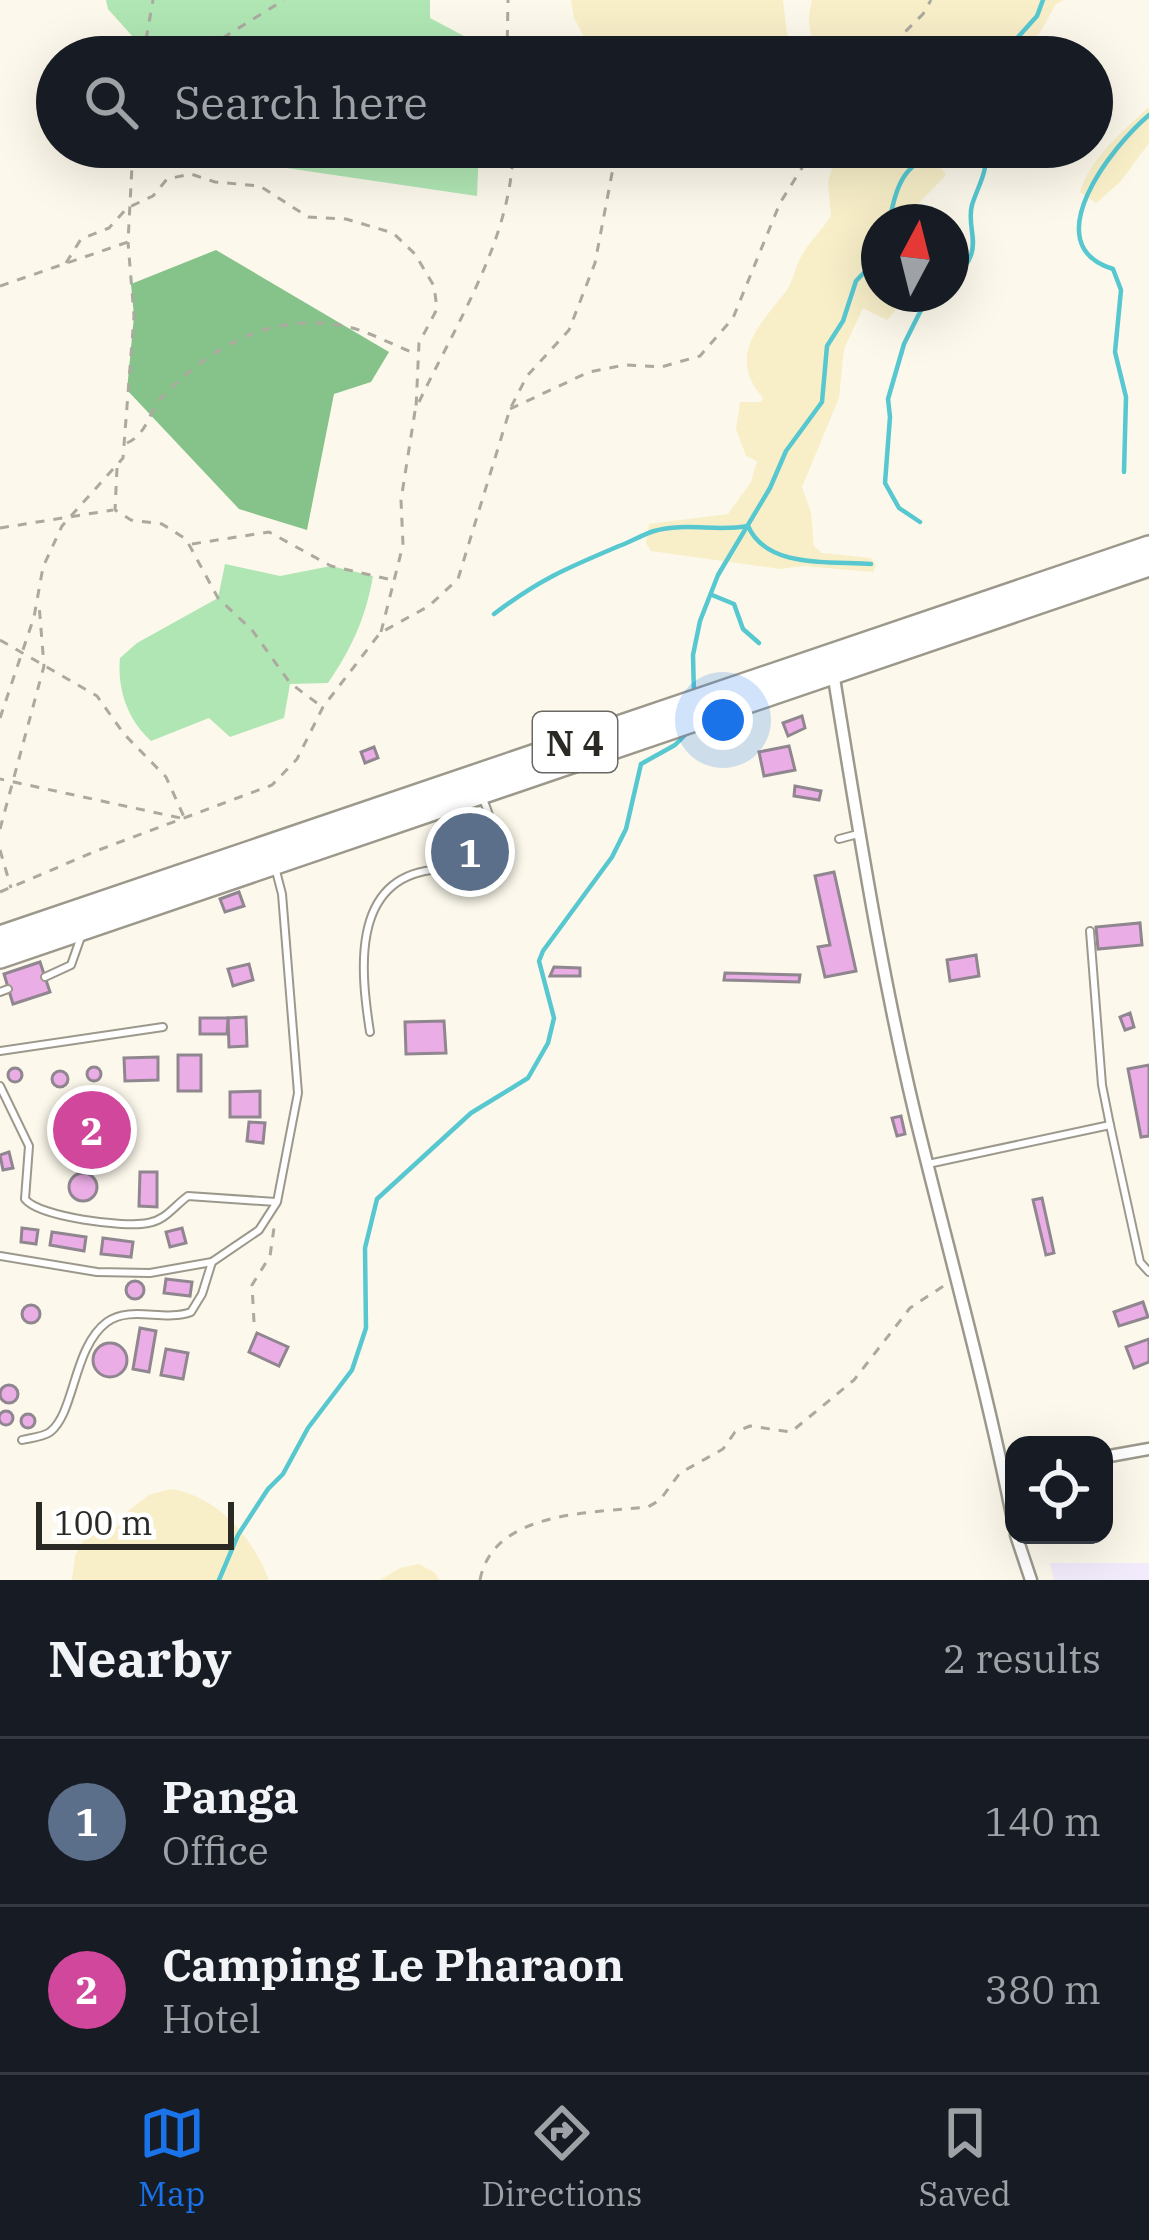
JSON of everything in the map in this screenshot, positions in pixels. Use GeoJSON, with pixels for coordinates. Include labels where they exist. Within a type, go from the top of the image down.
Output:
{"type":"FeatureCollection","features":[{"type":"Feature","properties":{"kind":"highway","name":"N 4"},"geometry":{"type":"LineString","coordinates":[[0,938],[1149,547]]}},
{"type":"Feature","properties":{"kind":"highway","name":"N 4"},"geometry":{"type":"LineString","coordinates":[[0,956],[1149,565]]}},
{"type":"Feature","properties":{"kind":"street"},"geometry":{"type":"LineString","coordinates":[[833,670],[902,1052],[1005,1457]]}},
{"type":"Feature","properties":{"kind":"street"},"geometry":{"type":"LineString","coordinates":[[1113,1455],[1149,1449]]}},
{"type":"Feature","properties":{"kind":"street"},"geometry":{"type":"LineString","coordinates":[[1019,1544],[1031,1580]]}},
{"type":"Feature","properties":{"kind":"lane"},"geometry":{"type":"LineString","coordinates":[[370,1032],[363,949],[376,906],[391,886],[412,872],[486,862],[493,840],[482,795]]}},
{"type":"Feature","properties":{"kind":"lane"},"geometry":{"type":"LineString","coordinates":[[839,838],[862,833]]}},
{"type":"Feature","properties":{"kind":"lane"},"geometry":{"type":"LineString","coordinates":[[0,1256],[98,1272],[150,1273],[212,1262],[259,1230],[278,1202],[298,1093],[283,894],[273,862]]}},
{"type":"Feature","properties":{"kind":"lane"},"geometry":{"type":"LineString","coordinates":[[45,977],[71,965],[84,928]]}},
{"type":"Feature","properties":{"kind":"lane"},"geometry":{"type":"LineString","coordinates":[[1090,931],[1102,1085],[1140,1262],[1149,1272]]}},
{"type":"Feature","properties":{"kind":"lane"},"geometry":{"type":"LineString","coordinates":[[0,1052],[163,1028]]}},
{"type":"Feature","properties":{"kind":"lane"},"geometry":{"type":"LineString","coordinates":[[0,1086],[29,1146],[25,1199],[32,1208],[48,1214],[146,1224],[166,1216],[188,1196],[278,1202]]}},
{"type":"Feature","properties":{"kind":"lane"},"geometry":{"type":"LineString","coordinates":[[928,1164],[1110,1125]]}},
{"type":"Feature","properties":{"kind":"lane"},"geometry":{"type":"LineString","coordinates":[[22,1440],[48,1434],[58,1422],[78,1364],[108,1321],[127,1313],[167,1318],[191,1312],[212,1262]]}},
{"type":"Feature","properties":{"kind":"path"},"geometry":{"type":"LineString","coordinates":[[147,36],[153,0]]}},
{"type":"Feature","properties":{"kind":"path"},"geometry":{"type":"LineString","coordinates":[[226,36],[284,0]]}},
{"type":"Feature","properties":{"kind":"path"},"geometry":{"type":"LineString","coordinates":[[507,36],[508,0]]}},
{"type":"Feature","properties":{"kind":"path"},"geometry":{"type":"LineString","coordinates":[[901,36],[931,0]]}},
{"type":"Feature","properties":{"kind":"path"},"geometry":{"type":"LineString","coordinates":[[0,718],[43,568],[62,526],[123,458],[134,316],[127,208],[131,168]]}},
{"type":"Feature","properties":{"kind":"path"},"geometry":{"type":"LineString","coordinates":[[416,408],[486,259],[507,195],[510,168]]}},
{"type":"Feature","properties":{"kind":"path"},"geometry":{"type":"LineString","coordinates":[[0,892],[272,785],[297,759],[322,706],[380,633],[429,605],[458,579],[510,409],[527,376],[569,330],[596,263],[613,168]]}},
{"type":"Feature","properties":{"kind":"path"},"geometry":{"type":"LineString","coordinates":[[510,409],[590,372],[625,365],[662,367],[700,356],[733,318],[780,203],[801,168]]}},
{"type":"Feature","properties":{"kind":"path"},"geometry":{"type":"LineString","coordinates":[[66,263],[80,239],[109,228],[127,208],[153,196],[166,179],[190,174],[215,182],[260,186],[308,217],[346,219],[393,233],[415,254],[434,286],[437,308],[419,343],[416,408],[401,500],[403,545],[380,633]]}},
{"type":"Feature","properties":{"kind":"path"},"geometry":{"type":"LineString","coordinates":[[0,286],[128,242]]}},
{"type":"Feature","properties":{"kind":"path"},"geometry":{"type":"LineString","coordinates":[[124,445],[141,436],[160,398],[214,350],[254,331],[298,322],[343,325],[418,355]]}},
{"type":"Feature","properties":{"kind":"path"},"geometry":{"type":"LineString","coordinates":[[115,510],[117,466]]}},
{"type":"Feature","properties":{"kind":"path"},"geometry":{"type":"LineString","coordinates":[[0,528],[115,510],[130,520],[162,524],[189,544],[218,598],[252,630],[290,683],[322,706]]}},
{"type":"Feature","properties":{"kind":"path"},"geometry":{"type":"LineString","coordinates":[[189,544],[209,545],[269,532],[332,566],[394,581]]}},
{"type":"Feature","properties":{"kind":"path"},"geometry":{"type":"LineString","coordinates":[[0,830],[44,666],[38,596]]}},
{"type":"Feature","properties":{"kind":"path"},"geometry":{"type":"LineString","coordinates":[[0,640],[97,696],[124,734],[166,777],[185,819]]}},
{"type":"Feature","properties":{"kind":"path"},"geometry":{"type":"LineString","coordinates":[[0,779],[185,819]]}},
{"type":"Feature","properties":{"kind":"path"},"geometry":{"type":"LineString","coordinates":[[0,850],[11,890]]}},
{"type":"Feature","properties":{"kind":"path"},"geometry":{"type":"LineString","coordinates":[[254,1322],[252,1285],[270,1256],[278,1202]]}},
{"type":"Feature","properties":{"kind":"path"},"geometry":{"type":"LineString","coordinates":[[480,1580],[483,1565],[530,1524],[648,1507],[660,1500],[680,1473],[722,1449],[735,1432],[749,1426],[791,1432],[854,1380],[910,1308],[957,1277]]}},
{"type":"Feature","properties":{"kind":"shaded area"},"geometry":{"type":"Polygon","coordinates":[[[1050,1563],[1149,1563],[1149,1580],[1054,1580],[1050,1563]]]}},
{"type":"Feature","properties":{"kind":"green space"},"geometry":{"type":"Polygon","coordinates":[[[106,0],[430,0],[430,18],[464,36],[132,36],[108,9],[106,0]]]}},
{"type":"Feature","properties":{"kind":"green space"},"geometry":{"type":"Polygon","coordinates":[[[287,168],[478,168],[477,196],[287,168]]]}},
{"type":"Feature","properties":{"kind":"green space"},"geometry":{"type":"Polygon","coordinates":[[[216,250],[389,352],[371,382],[334,394],[307,530],[239,509],[127,390],[134,316],[131,284],[216,250]]]}},
{"type":"Feature","properties":{"kind":"green space"},"geometry":{"type":"Polygon","coordinates":[[[225,564],[280,576],[331,566],[373,576],[362,619],[337,670],[328,683],[290,684],[284,718],[230,737],[209,718],[151,741],[126,704],[120,658],[137,643],[218,598],[225,564]]]}},
{"type":"Feature","properties":{"kind":"sand"},"geometry":{"type":"Polygon","coordinates":[[[571,0],[783,0],[787,36],[584,36],[571,0]]]}},
{"type":"Feature","properties":{"kind":"sand"},"geometry":{"type":"Polygon","coordinates":[[[812,0],[1064,0],[1056,4],[1037,36],[812,36],[812,0]]]}},
{"type":"Feature","properties":{"kind":"sand"},"geometry":{"type":"Polygon","coordinates":[[[1149,107],[1149,143],[1120,182],[1096,203],[1080,192],[1091,168],[1113,168],[1113,141],[1149,107]]]}},
{"type":"Feature","properties":{"kind":"sand"},"geometry":{"type":"Polygon","coordinates":[[[832,168],[942,168],[946,175],[918,204],[861,204],[861,312],[844,349],[839,398],[802,487],[811,513],[814,546],[822,553],[871,558],[876,565],[873,572],[803,566],[781,569],[651,551],[646,543],[649,524],[728,514],[751,482],[757,461],[746,456],[736,429],[740,402],[763,398],[752,382],[747,354],[758,328],[789,286],[802,255],[831,216],[828,182],[832,168]]]}},
{"type":"Feature","properties":{"kind":"sand"},"geometry":{"type":"Polygon","coordinates":[[[871,312],[894,312],[887,320],[871,312]]]}},
{"type":"Feature","properties":{"kind":"sand"},"geometry":{"type":"Polygon","coordinates":[[[170,1489],[218,1509],[243,1534],[269,1580],[72,1580],[75,1556],[84,1539],[126,1523],[128,1511],[149,1495],[170,1489]]]}},
{"type":"Feature","properties":{"kind":"sand"},"geometry":{"type":"Polygon","coordinates":[[[419,1564],[439,1580],[380,1580],[400,1568],[419,1564]]]}},
{"type":"Feature","properties":{"kind":"building"},"geometry":{"type":"Polygon","coordinates":[[[802,716],[805,728],[788,736],[783,723],[802,716]]]}},
{"type":"Feature","properties":{"kind":"building"},"geometry":{"type":"Polygon","coordinates":[[[789,746],[795,770],[764,776],[759,752],[789,746]]]}},
{"type":"Feature","properties":{"kind":"building"},"geometry":{"type":"Polygon","coordinates":[[[374,747],[378,758],[365,763],[361,752],[374,747]]]}},
{"type":"Feature","properties":{"kind":"building"},"geometry":{"type":"Polygon","coordinates":[[[795,786],[821,791],[819,800],[794,796],[795,786]]]}},
{"type":"Feature","properties":{"kind":"building"},"geometry":{"type":"Polygon","coordinates":[[[834,872],[856,971],[825,977],[818,947],[830,945],[815,876],[834,872]]]}},
{"type":"Feature","properties":{"kind":"building"},"geometry":{"type":"Polygon","coordinates":[[[239,892],[244,906],[225,912],[220,899],[239,892]]]}},
{"type":"Feature","properties":{"kind":"building"},"geometry":{"type":"Polygon","coordinates":[[[1140,923],[1142,945],[1098,949],[1096,927],[1140,923]]]}},
{"type":"Feature","properties":{"kind":"building"},"geometry":{"type":"Polygon","coordinates":[[[976,955],[979,976],[950,981],[947,960],[976,955]]]}},
{"type":"Feature","properties":{"kind":"building"},"geometry":{"type":"Polygon","coordinates":[[[40,962],[50,992],[13,1004],[4,974],[40,962]]]}},
{"type":"Feature","properties":{"kind":"building"},"geometry":{"type":"Polygon","coordinates":[[[249,964],[253,980],[233,986],[228,969],[249,964]]]}},
{"type":"Feature","properties":{"kind":"building"},"geometry":{"type":"Polygon","coordinates":[[[554,967],[580,968],[580,976],[550,976],[554,967]]]}},
{"type":"Feature","properties":{"kind":"building"},"geometry":{"type":"Polygon","coordinates":[[[725,973],[800,975],[799,982],[724,980],[725,973]]]}},
{"type":"Feature","properties":{"kind":"building"},"geometry":{"type":"Polygon","coordinates":[[[1130,1013],[1134,1027],[1125,1030],[1120,1017],[1130,1013]]]}},
{"type":"Feature","properties":{"kind":"building"},"geometry":{"type":"Polygon","coordinates":[[[246,1017],[247,1046],[229,1047],[228,1018],[246,1017]]]}},
{"type":"Feature","properties":{"kind":"building"},"geometry":{"type":"Polygon","coordinates":[[[200,1018],[228,1018],[227,1034],[200,1034],[200,1018]]]}},
{"type":"Feature","properties":{"kind":"building"},"geometry":{"type":"Polygon","coordinates":[[[444,1021],[446,1053],[406,1054],[405,1022],[444,1021]]]}},
{"type":"Feature","properties":{"kind":"building"},"geometry":{"type":"Polygon","coordinates":[[[178,1055],[201,1055],[201,1091],[178,1091],[178,1055]]]}},
{"type":"Feature","properties":{"kind":"building"},"geometry":{"type":"Polygon","coordinates":[[[158,1057],[158,1080],[125,1081],[124,1058],[158,1057]]]}},
{"type":"Feature","properties":{"kind":"building"},"geometry":{"type":"Polygon","coordinates":[[[1149,1065],[1149,1136],[1141,1137],[1128,1069],[1149,1065]]]}},
{"type":"Feature","properties":{"kind":"building"},"geometry":{"type":"Polygon","coordinates":[[[94,1067],[101,1074],[94,1081],[87,1074],[94,1067]]]}},
{"type":"Feature","properties":{"kind":"building"},"geometry":{"type":"Polygon","coordinates":[[[15,1068],[22,1075],[15,1082],[8,1075],[15,1068]]]}},
{"type":"Feature","properties":{"kind":"building"},"geometry":{"type":"Polygon","coordinates":[[[60,1071],[68,1079],[60,1087],[52,1079],[60,1071]]]}},
{"type":"Feature","properties":{"kind":"building"},"geometry":{"type":"Polygon","coordinates":[[[260,1091],[260,1117],[230,1117],[230,1092],[260,1091]]]}},
{"type":"Feature","properties":{"kind":"building"},"geometry":{"type":"Polygon","coordinates":[[[901,1116],[905,1134],[897,1136],[892,1118],[901,1116]]]}},
{"type":"Feature","properties":{"kind":"building"},"geometry":{"type":"Polygon","coordinates":[[[249,1122],[265,1123],[263,1143],[247,1141],[249,1122]]]}},
{"type":"Feature","properties":{"kind":"building"},"geometry":{"type":"Polygon","coordinates":[[[74,1129],[82,1137],[74,1145],[66,1137],[74,1129]]]}},
{"type":"Feature","properties":{"kind":"building"},"geometry":{"type":"Polygon","coordinates":[[[9,1152],[13,1168],[3,1170],[0,1155],[9,1152]]]}},
{"type":"Feature","properties":{"kind":"building"},"geometry":{"type":"Polygon","coordinates":[[[140,1172],[157,1172],[157,1207],[139,1206],[140,1172]]]}},
{"type":"Feature","properties":{"kind":"building"},"geometry":{"type":"Polygon","coordinates":[[[83,1173],[93,1177],[97,1187],[93,1197],[83,1201],[73,1197],[69,1187],[73,1177],[83,1173]]]}},
{"type":"Feature","properties":{"kind":"building"},"geometry":{"type":"Polygon","coordinates":[[[1042,1198],[1054,1253],[1046,1255],[1033,1200],[1042,1198]]]}},
{"type":"Feature","properties":{"kind":"building"},"geometry":{"type":"Polygon","coordinates":[[[22,1228],[38,1230],[36,1244],[21,1242],[22,1228]]]}},
{"type":"Feature","properties":{"kind":"building"},"geometry":{"type":"Polygon","coordinates":[[[182,1228],[186,1243],[170,1247],[166,1232],[182,1228]]]}},
{"type":"Feature","properties":{"kind":"building"},"geometry":{"type":"Polygon","coordinates":[[[52,1232],[86,1237],[84,1251],[50,1245],[52,1232]]]}},
{"type":"Feature","properties":{"kind":"building"},"geometry":{"type":"Polygon","coordinates":[[[103,1238],[133,1242],[131,1257],[101,1254],[103,1238]]]}},
{"type":"Feature","properties":{"kind":"building"},"geometry":{"type":"Polygon","coordinates":[[[166,1279],[192,1282],[190,1296],[164,1293],[166,1279]]]}},
{"type":"Feature","properties":{"kind":"building"},"geometry":{"type":"Polygon","coordinates":[[[135,1281],[144,1290],[135,1299],[126,1290],[135,1281]]]}},
{"type":"Feature","properties":{"kind":"building"},"geometry":{"type":"Polygon","coordinates":[[[1143,1302],[1148,1317],[1119,1326],[1114,1312],[1143,1302]]]}},
{"type":"Feature","properties":{"kind":"building"},"geometry":{"type":"Polygon","coordinates":[[[31,1305],[40,1314],[31,1323],[22,1314],[31,1305]]]}},
{"type":"Feature","properties":{"kind":"building"},"geometry":{"type":"Polygon","coordinates":[[[140,1328],[156,1331],[149,1372],[133,1369],[140,1328]]]}},
{"type":"Feature","properties":{"kind":"building"},"geometry":{"type":"Polygon","coordinates":[[[257,1333],[288,1347],[279,1366],[249,1352],[257,1333]]]}},
{"type":"Feature","properties":{"kind":"building"},"geometry":{"type":"Polygon","coordinates":[[[1149,1339],[1149,1362],[1134,1368],[1126,1347],[1149,1339]]]}},
{"type":"Feature","properties":{"kind":"building"},"geometry":{"type":"Polygon","coordinates":[[[110,1343],[122,1348],[127,1360],[122,1372],[110,1377],[98,1372],[93,1360],[98,1348],[110,1343]]]}},
{"type":"Feature","properties":{"kind":"building"},"geometry":{"type":"Polygon","coordinates":[[[166,1349],[188,1353],[183,1379],[161,1375],[166,1349]]]}},
{"type":"Feature","properties":{"kind":"building"},"geometry":{"type":"Polygon","coordinates":[[[9,1385],[18,1394],[9,1403],[0,1394],[9,1385]]]}},
{"type":"Feature","properties":{"kind":"building"},"geometry":{"type":"Polygon","coordinates":[[[6,1411],[13,1418],[6,1425],[-1,1418],[6,1411]]]}},
{"type":"Feature","properties":{"kind":"building"},"geometry":{"type":"Polygon","coordinates":[[[28,1414],[35,1421],[28,1428],[21,1421],[28,1414]]]}},
{"type":"Feature","properties":{"kind":"waterway"},"geometry":{"type":"LineString","coordinates":[[1019,36],[1037,16],[1043,0]]}},
{"type":"Feature","properties":{"kind":"waterway"},"geometry":{"type":"LineString","coordinates":[[1113,154],[1149,115]]}},
{"type":"Feature","properties":{"kind":"waterway"},"geometry":{"type":"LineString","coordinates":[[894,204],[912,168]]}},
{"type":"Feature","properties":{"kind":"waterway"},"geometry":{"type":"LineString","coordinates":[[969,260],[971,211],[985,168]]}},
{"type":"Feature","properties":{"kind":"waterway"},"geometry":{"type":"LineString","coordinates":[[1103,168],[1080,218],[1080,239],[1090,257],[1113,269],[1121,290],[1115,352],[1126,397],[1124,472]]}},
{"type":"Feature","properties":{"kind":"waterway"},"geometry":{"type":"LineString","coordinates":[[694,695],[693,655],[718,575],[770,488],[786,451],[822,402],[827,346],[861,276]]}},
{"type":"Feature","properties":{"kind":"waterway"},"geometry":{"type":"LineString","coordinates":[[920,312],[904,344],[888,399],[885,483],[899,508],[920,522]]}},
{"type":"Feature","properties":{"kind":"waterway"},"geometry":{"type":"LineString","coordinates":[[494,614],[554,575],[666,528],[748,526],[757,540],[784,556],[871,564]]}},
{"type":"Feature","properties":{"kind":"waterway"},"geometry":{"type":"LineString","coordinates":[[712,595],[734,604],[743,629],[759,643]]}},
{"type":"Feature","properties":{"kind":"waterway"},"geometry":{"type":"LineString","coordinates":[[219,1580],[238,1535],[352,1370],[366,1328],[365,1248],[377,1199],[471,1113],[528,1078],[548,1043],[554,1018],[539,961],[543,951],[612,857],[626,829],[641,764],[675,745],[691,729]]}},
{"type":"Feature","properties":{"kind":"place","name":"Panga"},"geometry":{"type":"Point","coordinates":[470,852]}},
{"type":"Feature","properties":{"kind":"place","name":"Camping Le Pharaon"},"geometry":{"type":"Point","coordinates":[92,1130]}}]}
